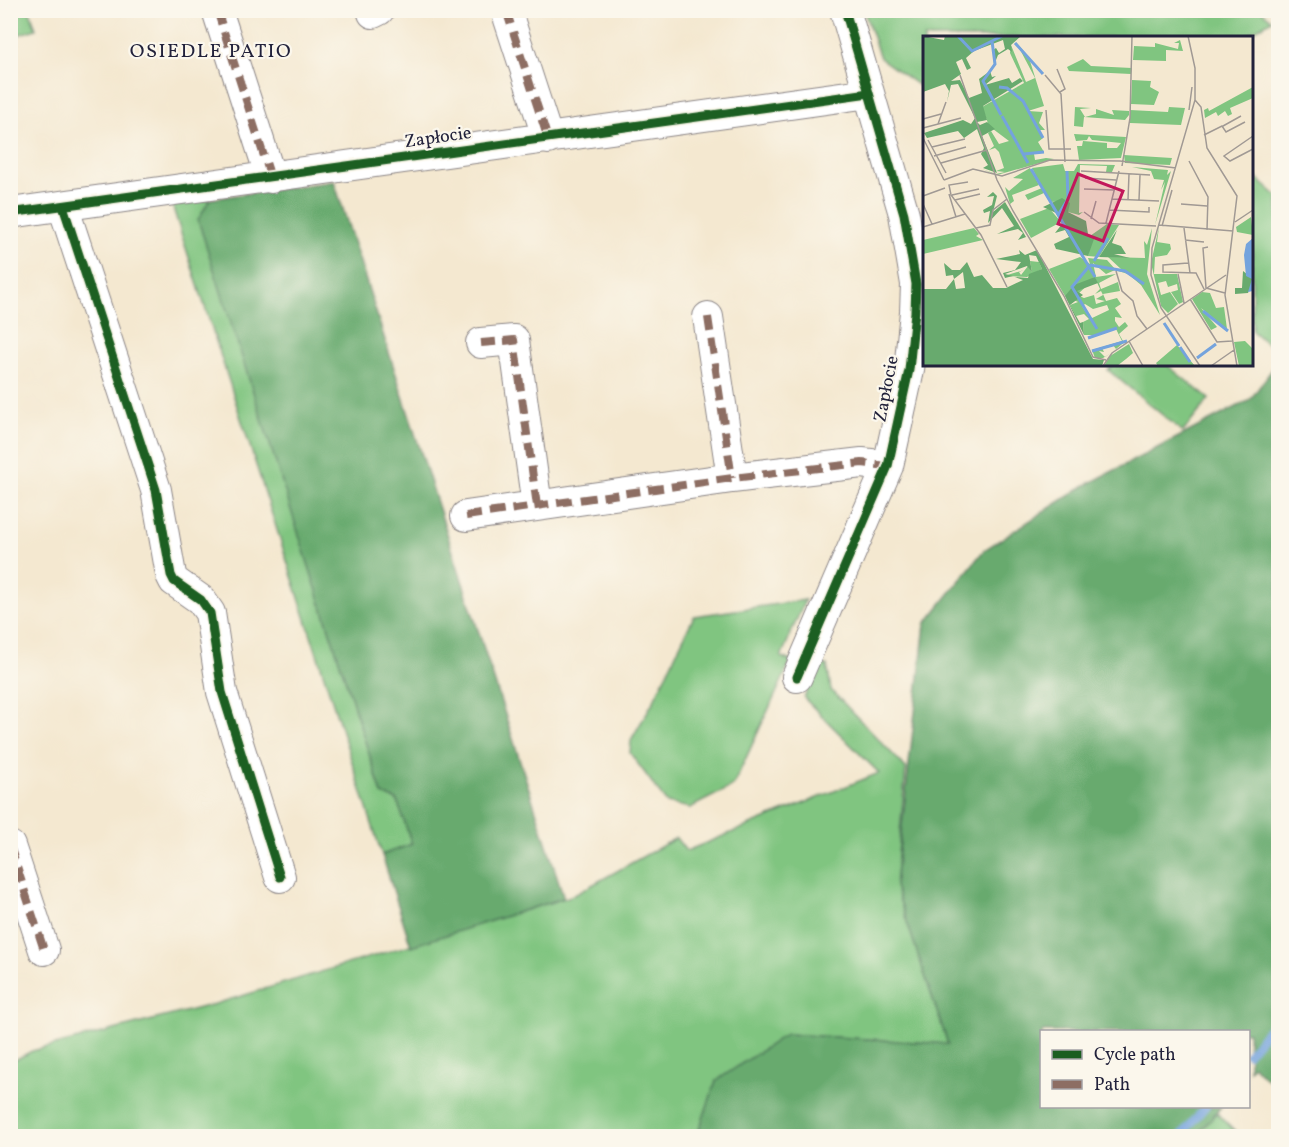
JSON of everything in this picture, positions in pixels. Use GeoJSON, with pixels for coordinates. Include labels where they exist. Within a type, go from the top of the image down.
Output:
{"type":"FeatureCollection","features":[{"type":"Feature","properties":{"kind":"street"},"geometry":{"type":"LineString","coordinates":[[217,10],[271,178]]}},
{"type":"Feature","properties":{"kind":"street"},"geometry":{"type":"LineString","coordinates":[[506,10],[548,140]]}},
{"type":"Feature","properties":{"kind":"street","name":"Zapłocie"},"geometry":{"type":"LineString","coordinates":[[797,677],[888,466],[909,370],[916,284],[894,173],[845,10]]}},
{"type":"Feature","properties":{"kind":"street","name":"Zapłocie"},"geometry":{"type":"LineString","coordinates":[[10,213],[548,140],[870,93]]}},
{"type":"Feature","properties":{"kind":"street"},"geometry":{"type":"LineString","coordinates":[[63,206],[156,490],[171,576],[174,581],[201,600],[210,613],[222,692],[280,877]]}},
{"type":"Feature","properties":{"kind":"street"},"geometry":{"type":"LineString","coordinates":[[708,317],[732,478]]}},
{"type":"Feature","properties":{"kind":"street"},"geometry":{"type":"LineString","coordinates":[[481,344],[514,340],[537,506]]}},
{"type":"Feature","properties":{"kind":"street"},"geometry":{"type":"LineString","coordinates":[[466,516],[732,478],[862,463],[888,466]]}},
{"type":"Feature","properties":{"kind":"street"},"geometry":{"type":"LineString","coordinates":[[10,846],[44,950]]}},
{"type":"Feature","properties":{"kind":"green space"},"geometry":{"type":"Polygon","coordinates":[[[1261,10],[1272,20],[1246,36],[923,36],[922,88],[880,58],[864,11],[1261,10]]]}},
{"type":"Feature","properties":{"kind":"green space"},"geometry":{"type":"Polygon","coordinates":[[[10,11],[30,11],[36,29],[11,37],[10,11]]]}},
{"type":"Feature","properties":{"kind":"green space"},"geometry":{"type":"Polygon","coordinates":[[[1253,175],[1278,197],[1278,353],[1253,332],[1253,175]]]}},
{"type":"Feature","properties":{"kind":"green space"},"geometry":{"type":"Polygon","coordinates":[[[334,181],[564,898],[411,946],[382,855],[412,844],[397,800],[382,794],[198,220],[210,199],[334,181]]]}},
{"type":"Feature","properties":{"kind":"green space"},"geometry":{"type":"Polygon","coordinates":[[[210,199],[199,220],[382,794],[397,800],[412,844],[382,855],[172,205],[210,199]]]}},
{"type":"Feature","properties":{"kind":"green space"},"geometry":{"type":"Polygon","coordinates":[[[1278,361],[1278,1090],[1253,1065],[1250,1069],[1250,1030],[1040,1030],[1040,1108],[1220,1108],[1196,1136],[697,1136],[716,1081],[786,1034],[948,1044],[895,886],[925,624],[984,550],[1084,486],[1250,400],[1278,361]]]}},
{"type":"Feature","properties":{"kind":"green space"},"geometry":{"type":"Polygon","coordinates":[[[1112,366],[1168,366],[1209,399],[1183,432],[1108,370],[1112,366]]]}},
{"type":"Feature","properties":{"kind":"green space"},"geometry":{"type":"Polygon","coordinates":[[[805,600],[781,657],[791,661],[733,786],[690,808],[667,803],[630,753],[631,740],[653,702],[694,616],[805,600]]]}},
{"type":"Feature","properties":{"kind":"green space"},"geometry":{"type":"Polygon","coordinates":[[[818,664],[827,665],[831,690],[906,768],[895,886],[948,1044],[786,1034],[717,1081],[697,1136],[11,1136],[11,1062],[32,1051],[215,1004],[565,898],[676,838],[686,851],[879,773],[804,698],[818,664]]]}},
{"type":"Feature","properties":{"kind":"green space"},"geometry":{"type":"Polygon","coordinates":[[[1217,1113],[1240,1136],[1196,1136],[1217,1113]]]}},
{"type":"Feature","properties":{"kind":"waterway"},"geometry":{"type":"LineString","coordinates":[[1250,1052],[1278,1017]]}},
{"type":"Feature","properties":{"kind":"waterway"},"geometry":{"type":"LineString","coordinates":[[1181,1136],[1204,1108]]}},
{"type":"Feature","properties":{"kind":"marked path"},"geometry":{"type":"LineString","coordinates":[[217,10],[271,178]]}},
{"type":"Feature","properties":{"kind":"marked path"},"geometry":{"type":"LineString","coordinates":[[373,13],[379,10]]}},
{"type":"Feature","properties":{"kind":"marked path"},"geometry":{"type":"LineString","coordinates":[[506,10],[548,139]]}},
{"type":"Feature","properties":{"kind":"marked path"},"geometry":{"type":"LineString","coordinates":[[708,317],[732,478]]}},
{"type":"Feature","properties":{"kind":"marked path"},"geometry":{"type":"LineString","coordinates":[[481,343],[514,340],[537,506]]}},
{"type":"Feature","properties":{"kind":"marked path"},"geometry":{"type":"LineString","coordinates":[[466,516],[732,478],[862,463],[888,466]]}},
{"type":"Feature","properties":{"kind":"marked path"},"geometry":{"type":"LineString","coordinates":[[10,846],[44,950]]}},
{"type":"Feature","properties":{"kind":"cycle path"},"geometry":{"type":"LineString","coordinates":[[797,677],[888,466],[909,370],[915,312],[916,284],[904,214],[845,10]]}},
{"type":"Feature","properties":{"kind":"cycle path"},"geometry":{"type":"LineString","coordinates":[[10,213],[869,93]]}},
{"type":"Feature","properties":{"kind":"cycle path"},"geometry":{"type":"LineString","coordinates":[[63,206],[156,490],[171,575],[174,581],[201,600],[210,613],[222,692],[280,877]]}},
{"type":"Feature","properties":{"kind":"district","name":"OSIEDLE PATIO"},"geometry":{"type":"Point","coordinates":[211,52]}}]}
